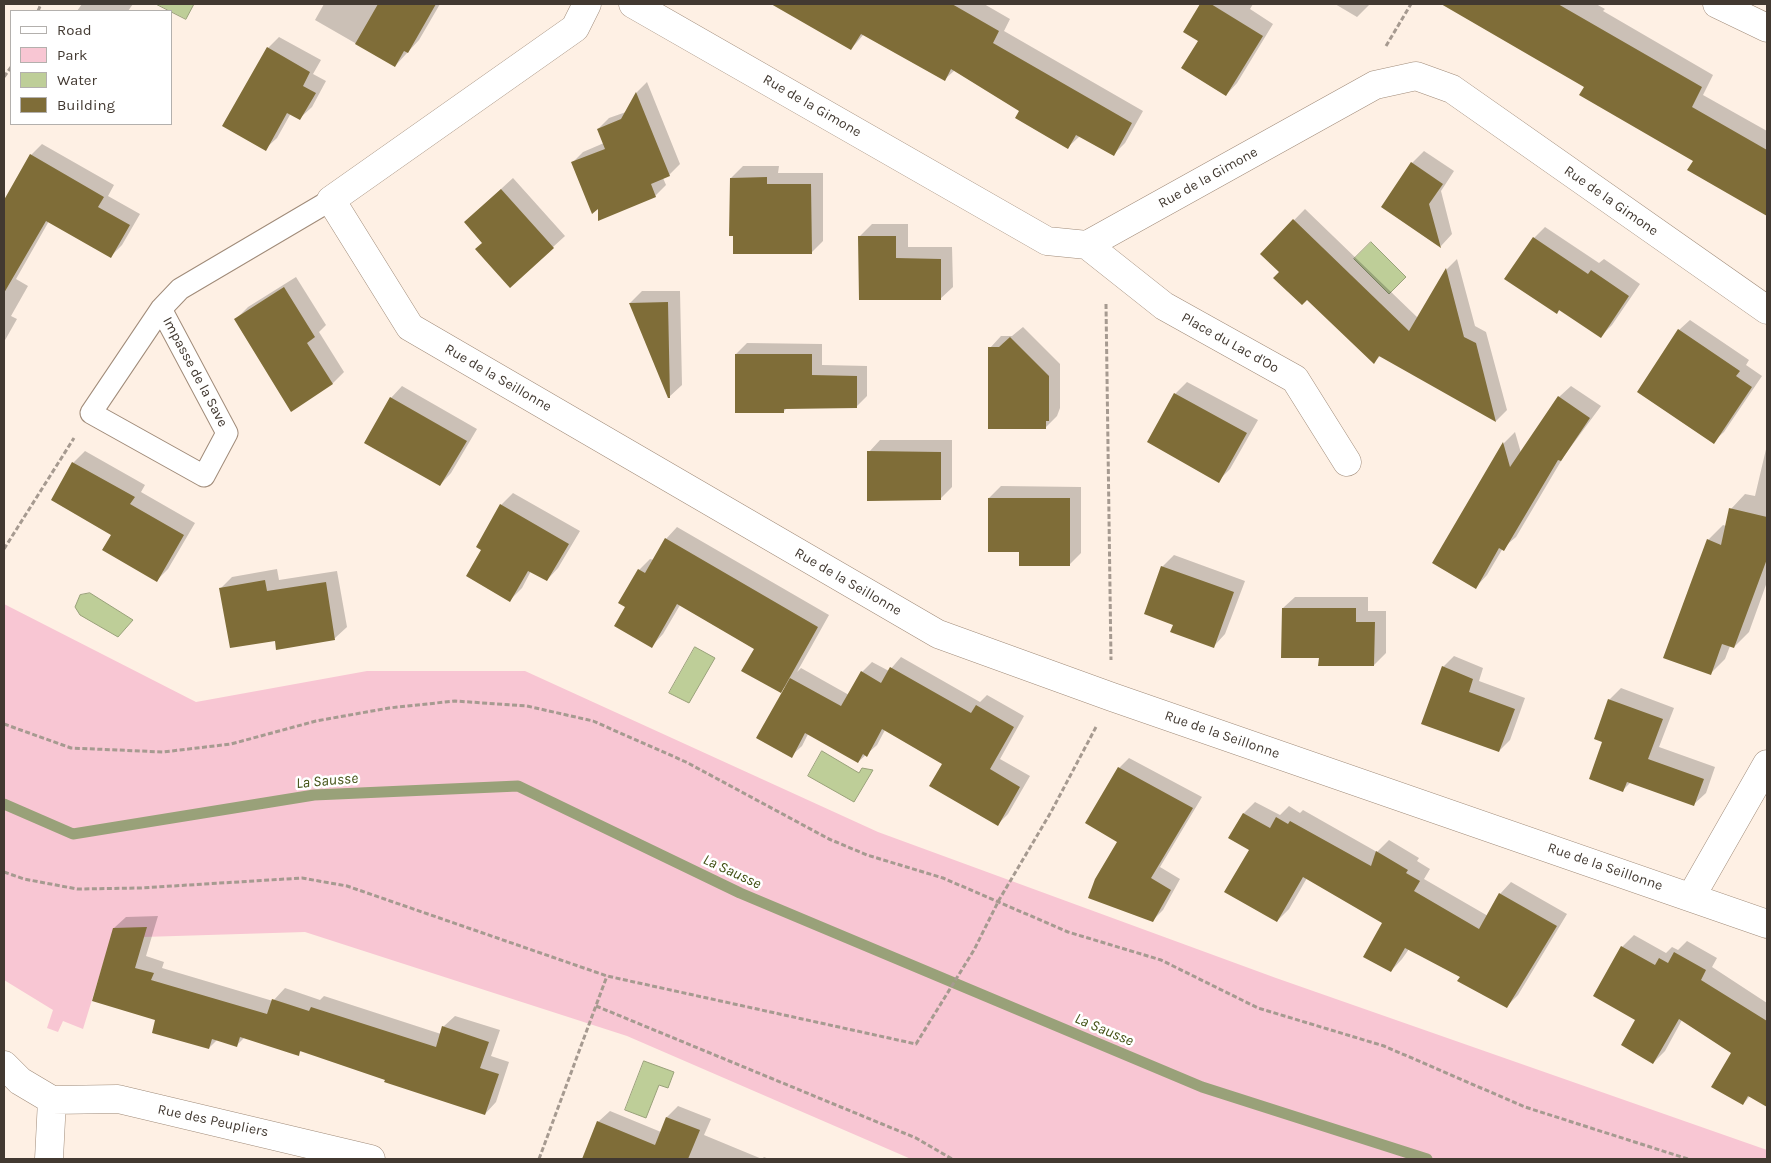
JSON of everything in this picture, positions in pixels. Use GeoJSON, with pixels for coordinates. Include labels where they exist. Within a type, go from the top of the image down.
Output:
{"type":"FeatureCollection","features":[{"type":"Feature","properties":{"kind":"street"},"geometry":{"type":"LineString","coordinates":[[331,200],[575,28],[587,4]]}},
{"type":"Feature","properties":{"kind":"street","name":"Rue de la Gimone"},"geometry":{"type":"LineString","coordinates":[[633,4],[1047,241],[1088,245],[1375,85],[1416,76],[1452,89],[1767,310]]}},
{"type":"Feature","properties":{"kind":"street"},"geometry":{"type":"LineString","coordinates":[[1717,4],[1767,28]]}},
{"type":"Feature","properties":{"kind":"street","name":"Rue de la Seillonne"},"geometry":{"type":"LineString","coordinates":[[331,200],[410,327],[938,634],[1112,697],[1767,924]]}},
{"type":"Feature","properties":{"kind":"street","name":"Place du Lac d'Oo"},"geometry":{"type":"LineString","coordinates":[[1088,245],[1164,306],[1295,379],[1347,462]]}},
{"type":"Feature","properties":{"kind":"street"},"geometry":{"type":"LineString","coordinates":[[1691,897],[1767,764]]}},
{"type":"Feature","properties":{"kind":"street"},"geometry":{"type":"LineString","coordinates":[[4,1065],[20,1081],[52,1100],[49,1159]]}},
{"type":"Feature","properties":{"kind":"street","name":"Rue des Peupliers"},"geometry":{"type":"LineString","coordinates":[[52,1100],[118,1099],[371,1159]]}},
{"type":"Feature","properties":{"kind":"lane","name":"Impasse de la Save"},"geometry":{"type":"LineString","coordinates":[[160,309],[227,433],[204,476],[91,413],[160,309],[180,289],[331,200]]}},
{"type":"Feature","properties":{"kind":"path"},"geometry":{"type":"LineString","coordinates":[[1375,85],[1381,55],[1411,4]]}},
{"type":"Feature","properties":{"kind":"path"},"geometry":{"type":"LineString","coordinates":[[4,872],[24,879],[77,890],[302,878],[347,886],[607,976],[916,1044],[974,950],[999,900],[1050,812],[1112,697],[1107,306],[1104,298]]}},
{"type":"Feature","properties":{"kind":"path"},"geometry":{"type":"LineString","coordinates":[[4,549],[91,413]]}},
{"type":"Feature","properties":{"kind":"path"},"geometry":{"type":"LineString","coordinates":[[4,724],[70,748],[163,752],[231,744],[316,721],[389,708],[455,701],[527,706],[593,721],[686,762],[829,839],[867,855],[943,878],[999,900],[1068,932],[1161,960],[1258,1008],[1384,1046],[1525,1107],[1688,1159]]}},
{"type":"Feature","properties":{"kind":"path"},"geometry":{"type":"LineString","coordinates":[[538,1159],[607,976]]}},
{"type":"Feature","properties":{"kind":"path"},"geometry":{"type":"LineString","coordinates":[[596,1006],[916,1138],[952,1159]]}},
{"type":"Feature","properties":{"kind":"green space"},"geometry":{"type":"Polygon","coordinates":[[[4,604],[196,702],[367,671],[525,671],[878,832],[1276,978],[1767,1150],[1767,1159],[911,1159],[627,1036],[305,932],[111,938],[83,1029],[63,1021],[58,1032],[47,1028],[53,1010],[4,980],[4,604]]]}},
{"type":"Feature","properties":{"kind":"water"},"geometry":{"type":"Polygon","coordinates":[[[156,4],[194,4],[186,19],[172,12],[172,10],[156,4]]]}},
{"type":"Feature","properties":{"kind":"water"},"geometry":{"type":"Polygon","coordinates":[[[1371,242],[1406,277],[1389,294],[1354,259],[1371,242]]]}},
{"type":"Feature","properties":{"kind":"water"},"geometry":{"type":"Polygon","coordinates":[[[90,593],[133,620],[118,637],[80,615],[75,607],[80,595],[90,593]]]}},
{"type":"Feature","properties":{"kind":"water"},"geometry":{"type":"Polygon","coordinates":[[[695,647],[715,658],[689,703],[669,693],[695,647]]]}},
{"type":"Feature","properties":{"kind":"water"},"geometry":{"type":"Polygon","coordinates":[[[822,751],[859,773],[862,768],[873,770],[854,802],[808,776],[822,751]]]}},
{"type":"Feature","properties":{"kind":"water"},"geometry":{"type":"Polygon","coordinates":[[[644,1061],[674,1072],[668,1088],[659,1085],[646,1118],[625,1110],[644,1061]]]}},
{"type":"Feature","properties":{"kind":"building"},"geometry":{"type":"Polygon","coordinates":[[[378,4],[436,4],[408,53],[404,51],[395,67],[355,44],[378,4]]]}},
{"type":"Feature","properties":{"kind":"building"},"geometry":{"type":"Polygon","coordinates":[[[771,4],[952,4],[999,31],[993,43],[1132,123],[1114,156],[1076,135],[1068,149],[1015,118],[1019,111],[951,69],[945,81],[861,34],[851,50],[771,4]]]}},
{"type":"Feature","properties":{"kind":"building"},"geometry":{"type":"Polygon","coordinates":[[[1200,4],[1211,4],[1263,36],[1226,96],[1181,68],[1198,41],[1183,32],[1200,4]]]}},
{"type":"Feature","properties":{"kind":"building"},"geometry":{"type":"Polygon","coordinates":[[[1441,4],[1558,4],[1702,87],[1692,107],[1767,150],[1767,216],[1687,170],[1693,161],[1579,95],[1584,87],[1441,4]]]}},
{"type":"Feature","properties":{"kind":"building"},"geometry":{"type":"Polygon","coordinates":[[[267,47],[310,72],[303,86],[316,93],[300,120],[287,113],[266,151],[222,126],[267,47]]]}},
{"type":"Feature","properties":{"kind":"building"},"geometry":{"type":"Polygon","coordinates":[[[636,92],[670,176],[651,184],[656,197],[598,221],[598,209],[592,214],[571,162],[605,149],[597,129],[621,119],[636,92]]]}},
{"type":"Feature","properties":{"kind":"building"},"geometry":{"type":"Polygon","coordinates":[[[30,154],[104,197],[98,207],[130,225],[111,258],[46,221],[4,293],[4,200],[30,154]]]}},
{"type":"Feature","properties":{"kind":"building"},"geometry":{"type":"Polygon","coordinates":[[[1411,162],[1443,184],[1429,204],[1441,248],[1381,207],[1411,162]]]}},
{"type":"Feature","properties":{"kind":"building"},"geometry":{"type":"Polygon","coordinates":[[[767,177],[767,184],[811,184],[812,254],[733,254],[733,236],[729,236],[730,178],[767,177]]]}},
{"type":"Feature","properties":{"kind":"building"},"geometry":{"type":"Polygon","coordinates":[[[501,189],[554,248],[510,288],[475,249],[482,243],[464,222],[501,189]]]}},
{"type":"Feature","properties":{"kind":"building"},"geometry":{"type":"Polygon","coordinates":[[[1293,219],[1409,331],[1446,268],[1464,337],[1476,343],[1496,422],[1379,356],[1374,364],[1307,300],[1302,305],[1273,278],[1279,272],[1260,254],[1293,219]]]}},
{"type":"Feature","properties":{"kind":"building"},"geometry":{"type":"Polygon","coordinates":[[[858,236],[896,236],[896,258],[941,259],[941,300],[859,300],[858,236]]]}},
{"type":"Feature","properties":{"kind":"building"},"geometry":{"type":"Polygon","coordinates":[[[1533,237],[1588,274],[1591,270],[1629,296],[1601,338],[1559,310],[1557,314],[1504,279],[1533,237]]]}},
{"type":"Feature","properties":{"kind":"building"},"geometry":{"type":"Polygon","coordinates":[[[284,287],[315,337],[307,343],[333,384],[291,412],[234,319],[284,287]]]}},
{"type":"Feature","properties":{"kind":"building"},"geometry":{"type":"Polygon","coordinates":[[[668,302],[670,398],[668,398],[629,303],[668,302]]]}},
{"type":"Feature","properties":{"kind":"building"},"geometry":{"type":"Polygon","coordinates":[[[1678,329],[1740,371],[1736,376],[1752,387],[1714,444],[1637,392],[1678,329]]]}},
{"type":"Feature","properties":{"kind":"building"},"geometry":{"type":"Polygon","coordinates":[[[1010,337],[1049,376],[1049,421],[1046,421],[1046,429],[988,429],[988,347],[999,347],[1010,337]]]}},
{"type":"Feature","properties":{"kind":"building"},"geometry":{"type":"Polygon","coordinates":[[[735,354],[812,354],[812,375],[857,376],[857,408],[784,409],[784,413],[735,413],[735,354]]]}},
{"type":"Feature","properties":{"kind":"building"},"geometry":{"type":"Polygon","coordinates":[[[1174,393],[1247,433],[1219,483],[1147,442],[1174,393]]]}},
{"type":"Feature","properties":{"kind":"building"},"geometry":{"type":"Polygon","coordinates":[[[1558,396],[1590,418],[1561,461],[1558,460],[1504,551],[1499,548],[1476,589],[1432,563],[1503,442],[1510,467],[1558,396]]]}},
{"type":"Feature","properties":{"kind":"building"},"geometry":{"type":"Polygon","coordinates":[[[390,397],[467,441],[440,486],[364,443],[390,397]]]}},
{"type":"Feature","properties":{"kind":"building"},"geometry":{"type":"Polygon","coordinates":[[[867,451],[941,452],[941,500],[867,501],[867,451]]]}},
{"type":"Feature","properties":{"kind":"building"},"geometry":{"type":"Polygon","coordinates":[[[72,462],[135,497],[130,504],[184,535],[157,582],[102,550],[111,535],[51,500],[72,462]]]}},
{"type":"Feature","properties":{"kind":"building"},"geometry":{"type":"Polygon","coordinates":[[[988,498],[1070,498],[1070,566],[1019,566],[1019,552],[988,552],[988,498]]]}},
{"type":"Feature","properties":{"kind":"building"},"geometry":{"type":"Polygon","coordinates":[[[500,504],[569,544],[547,581],[528,571],[510,602],[466,576],[481,550],[476,547],[500,504]]]}},
{"type":"Feature","properties":{"kind":"building"},"geometry":{"type":"Polygon","coordinates":[[[1729,508],[1767,517],[1767,559],[1734,648],[1722,644],[1711,675],[1663,658],[1707,539],[1721,545],[1729,508]]]}},
{"type":"Feature","properties":{"kind":"building"},"geometry":{"type":"Polygon","coordinates":[[[665,538],[818,627],[781,693],[741,671],[754,649],[677,604],[652,648],[614,626],[625,607],[618,603],[638,569],[645,573],[665,538]]]}},
{"type":"Feature","properties":{"kind":"building"},"geometry":{"type":"Polygon","coordinates":[[[1161,566],[1234,592],[1214,648],[1170,632],[1173,625],[1144,614],[1161,566]]]}},
{"type":"Feature","properties":{"kind":"building"},"geometry":{"type":"Polygon","coordinates":[[[265,580],[267,591],[326,582],[335,640],[276,650],[275,641],[230,648],[219,588],[265,580]]]}},
{"type":"Feature","properties":{"kind":"building"},"geometry":{"type":"Polygon","coordinates":[[[1282,608],[1356,608],[1356,622],[1375,622],[1374,666],[1318,666],[1319,658],[1281,658],[1282,608]]]}},
{"type":"Feature","properties":{"kind":"building"},"geometry":{"type":"Polygon","coordinates":[[[1442,666],[1473,679],[1469,692],[1515,709],[1499,752],[1421,724],[1442,666]]]}},
{"type":"Feature","properties":{"kind":"building"},"geometry":{"type":"Polygon","coordinates":[[[890,667],[971,713],[976,705],[1014,727],[990,769],[1020,787],[998,826],[929,786],[942,764],[882,729],[867,757],[863,754],[858,763],[805,733],[792,758],[756,738],[790,678],[841,706],[861,671],[881,683],[890,667]]]}},
{"type":"Feature","properties":{"kind":"building"},"geometry":{"type":"Polygon","coordinates":[[[1608,699],[1663,719],[1648,759],[1704,779],[1694,806],[1627,782],[1623,792],[1589,779],[1602,742],[1594,739],[1608,699]]]}},
{"type":"Feature","properties":{"kind":"building"},"geometry":{"type":"Polygon","coordinates":[[[1118,767],[1193,808],[1151,878],[1171,890],[1153,922],[1088,898],[1095,879],[1117,842],[1085,823],[1118,767]]]}},
{"type":"Feature","properties":{"kind":"building"},"geometry":{"type":"Polygon","coordinates":[[[1243,813],[1270,828],[1276,817],[1288,824],[1290,821],[1371,866],[1376,851],[1408,870],[1406,873],[1420,881],[1414,891],[1479,929],[1499,893],[1557,926],[1507,1008],[1457,981],[1460,977],[1405,948],[1391,972],[1363,957],[1382,923],[1303,877],[1277,922],[1224,892],[1249,850],[1228,838],[1243,813]]]}},
{"type":"Feature","properties":{"kind":"building"},"geometry":{"type":"Polygon","coordinates":[[[147,927],[135,968],[154,973],[151,980],[267,1014],[272,999],[309,1011],[311,1007],[436,1047],[442,1026],[489,1042],[480,1068],[499,1074],[485,1115],[384,1082],[385,1080],[300,1051],[299,1056],[240,1037],[237,1047],[212,1039],[209,1049],[152,1033],[155,1020],[92,1001],[113,928],[147,927]]]}},
{"type":"Feature","properties":{"kind":"building"},"geometry":{"type":"Polygon","coordinates":[[[1621,946],[1655,965],[1659,958],[1668,963],[1674,952],[1706,970],[1701,980],[1767,1021],[1767,1107],[1748,1096],[1743,1105],[1711,1087],[1731,1053],[1679,1019],[1653,1064],[1621,1045],[1635,1020],[1593,996],[1621,946]]]}},
{"type":"Feature","properties":{"kind":"building"},"geometry":{"type":"Polygon","coordinates":[[[666,1117],[700,1130],[688,1159],[582,1159],[597,1121],[655,1145],[666,1117]]]}},
{"type":"Feature","properties":{"kind":"waterway","name":"La Sausse"},"geometry":{"type":"LineString","coordinates":[[4,804],[73,834],[314,795],[518,786],[740,893],[1202,1087],[1427,1159]]}}]}
